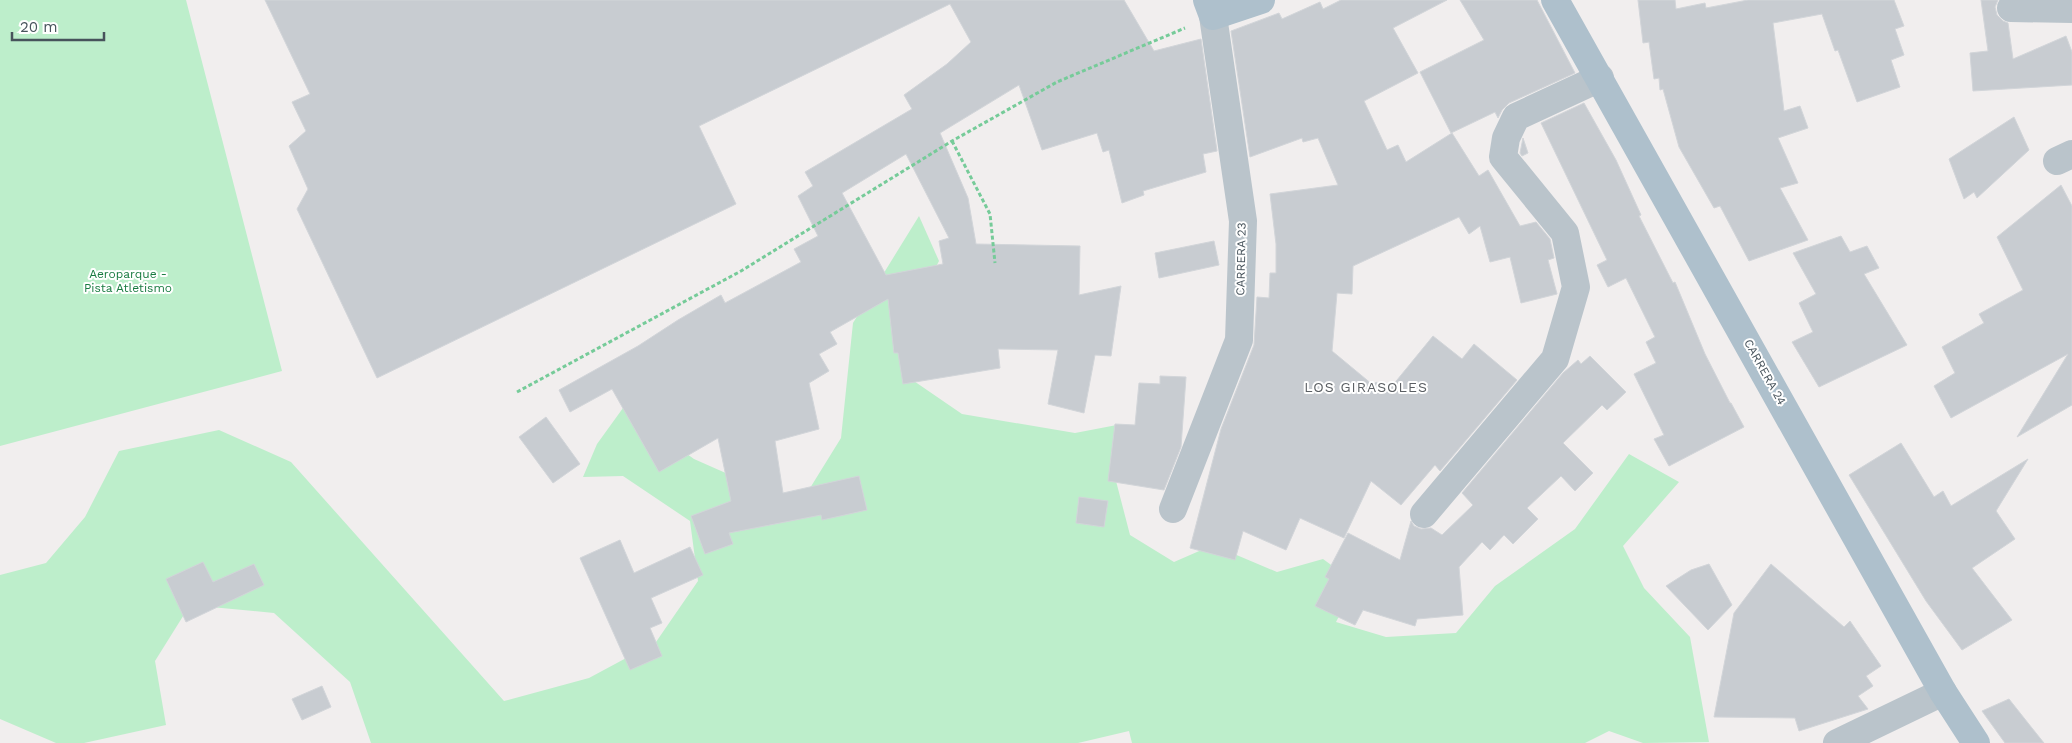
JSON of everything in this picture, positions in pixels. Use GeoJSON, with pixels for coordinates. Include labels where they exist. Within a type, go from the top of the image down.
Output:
{"type":"FeatureCollection","features":[{"type":"Feature","properties":{"kind":"main road"},"geometry":{"type":"LineString","coordinates":[[1210,8],[1261,0]]}},
{"type":"Feature","properties":{"kind":"main road","name":"CARRERA 24"},"geometry":{"type":"LineString","coordinates":[[1555,0],[1943,692],[1976,743]]}},
{"type":"Feature","properties":{"kind":"street","name":"CARRERA 23"},"geometry":{"type":"LineString","coordinates":[[1173,509],[1239,340],[1243,221],[1210,8]]}},
{"type":"Feature","properties":{"kind":"street"},"geometry":{"type":"LineString","coordinates":[[2011,8],[2072,9]]}},
{"type":"Feature","properties":{"kind":"street"},"geometry":{"type":"LineString","coordinates":[[1424,514],[1555,359],[1576,287],[1565,233],[1503,157],[1506,138],[1516,117],[1600,78]]}},
{"type":"Feature","properties":{"kind":"street"},"geometry":{"type":"LineString","coordinates":[[1837,743],[1943,692]]}},
{"type":"Feature","properties":{"kind":"path"},"geometry":{"type":"LineString","coordinates":[[517,392],[741,271],[952,141],[1056,82],[1210,8]]}},
{"type":"Feature","properties":{"kind":"path"},"geometry":{"type":"LineString","coordinates":[[952,141],[990,214],[995,263]]}},
{"type":"Feature","properties":{"kind":"green space","name":"Aeroparque - Pista Atletismo"},"geometry":{"type":"Polygon","coordinates":[[[0,0],[186,0],[282,371],[0,446],[0,0]]]}},
{"type":"Feature","properties":{"kind":"green space"},"geometry":{"type":"Polygon","coordinates":[[[919,216],[939,261],[905,327],[908,377],[962,414],[1075,433],[1122,424],[1116,481],[1130,535],[1174,562],[1213,545],[1277,572],[1323,559],[1356,583],[1336,622],[1386,637],[1456,633],[1495,586],[1575,529],[1629,454],[1679,482],[1623,546],[1644,588],[1690,637],[1709,742],[1643,743],[1609,731],[1585,743],[1132,743],[1129,731],[1078,743],[371,743],[350,682],[274,613],[190,605],[155,661],[166,725],[84,743],[56,743],[0,719],[0,575],[46,563],[85,517],[119,451],[219,430],[291,462],[504,701],[589,678],[656,642],[698,581],[690,521],[623,476],[583,477],[597,444],[623,408],[694,459],[746,482],[802,501],[841,438],[853,323],[919,216]]]}},
{"type":"Feature","properties":{"kind":"building"},"geometry":{"type":"Polygon","coordinates":[[[265,0],[1124,0],[1154,51],[1201,39],[1217,151],[1203,154],[1206,172],[1143,191],[1144,195],[1122,203],[1109,150],[1103,152],[1097,133],[1042,150],[1019,85],[940,133],[968,198],[976,244],[1080,246],[1079,295],[1121,286],[1111,356],[1095,355],[1084,413],[1048,404],[1058,350],[998,349],[1000,368],[903,384],[898,353],[894,353],[888,299],[830,332],[837,344],[819,354],[829,371],[809,383],[819,429],[775,441],[783,493],[859,476],[867,510],[822,520],[821,515],[729,533],[733,544],[705,554],[691,516],[731,501],[718,438],[659,472],[612,389],[570,412],[559,390],[638,346],[721,295],[725,303],[801,262],[794,249],[818,236],[798,196],[813,186],[805,172],[912,109],[904,95],[947,64],[971,42],[950,4],[699,126],[736,204],[377,378],[297,209],[308,189],[289,146],[306,131],[292,102],[310,94],[265,0]],[[906,154],[842,193],[886,275],[943,264],[939,241],[949,238],[906,154]]]}},
{"type":"Feature","properties":{"kind":"building"},"geometry":{"type":"Polygon","coordinates":[[[1341,0],[1447,0],[1393,28],[1418,73],[1364,101],[1387,150],[1398,145],[1406,162],[1452,133],[1479,176],[1488,170],[1520,226],[1536,222],[1550,239],[1554,258],[1548,260],[1557,294],[1521,303],[1510,257],[1490,262],[1480,226],[1469,234],[1459,217],[1353,266],[1352,294],[1337,293],[1332,351],[1373,385],[1376,382],[1388,391],[1433,336],[1462,359],[1474,344],[1517,380],[1440,471],[1435,465],[1401,505],[1371,481],[1344,538],[1300,518],[1286,550],[1243,531],[1235,560],[1190,548],[1221,429],[1254,345],[1257,297],[1269,298],[1270,273],[1276,273],[1276,244],[1270,194],[1338,185],[1318,138],[1303,142],[1302,138],[1250,157],[1231,31],[1279,13],[1282,19],[1320,2],[1323,9],[1341,0]]]}},
{"type":"Feature","properties":{"kind":"building"},"geometry":{"type":"Polygon","coordinates":[[[1460,0],[1537,0],[1575,73],[1509,103],[1502,110],[1498,118],[1495,112],[1451,133],[1420,72],[1484,40],[1460,0]]]}},
{"type":"Feature","properties":{"kind":"building"},"geometry":{"type":"Polygon","coordinates":[[[1638,0],[1675,0],[1676,9],[1705,3],[1706,8],[1748,0],[1894,0],[1904,26],[1895,29],[1904,55],[1891,60],[1900,87],[1857,102],[1838,50],[1835,51],[1822,14],[1773,23],[1784,111],[1800,106],[1808,128],[1778,138],[1798,183],[1780,188],[1808,240],[1749,261],[1720,206],[1714,208],[1679,147],[1663,89],[1660,90],[1659,78],[1654,79],[1649,42],[1643,43],[1638,0]]]}},
{"type":"Feature","properties":{"kind":"building"},"geometry":{"type":"Polygon","coordinates":[[[1981,0],[1998,0],[1995,7],[1997,15],[2008,23],[2013,59],[2066,36],[2072,52],[2072,85],[1973,91],[1970,53],[1988,51],[1981,0]]]}},
{"type":"Feature","properties":{"kind":"building"},"geometry":{"type":"Polygon","coordinates":[[[1584,103],[1616,160],[1641,215],[1639,216],[1673,283],[1675,282],[1705,354],[1744,427],[1669,466],[1654,439],[1664,435],[1634,374],[1656,363],[1646,342],[1655,337],[1626,278],[1608,287],[1597,265],[1607,260],[1541,123],[1584,103]]]}},
{"type":"Feature","properties":{"kind":"building"},"geometry":{"type":"Polygon","coordinates":[[[2014,117],[2029,150],[1977,198],[1974,192],[1964,199],[1949,159],[2014,117]]]}},
{"type":"Feature","properties":{"kind":"building"},"geometry":{"type":"Polygon","coordinates":[[[1523,138],[1528,153],[1522,156],[1520,153],[1523,138]]]}},
{"type":"Feature","properties":{"kind":"building"},"geometry":{"type":"Polygon","coordinates":[[[2061,185],[2072,206],[2072,405],[2017,437],[2068,354],[1951,418],[1934,386],[1955,373],[1942,347],[1984,323],[1979,314],[2023,290],[1997,237],[2061,185]]]}},
{"type":"Feature","properties":{"kind":"building"},"geometry":{"type":"Polygon","coordinates":[[[1841,236],[1850,252],[1867,246],[1879,268],[1864,274],[1907,345],[1819,387],[1792,342],[1813,332],[1799,303],[1816,294],[1793,253],[1841,236]]]}},
{"type":"Feature","properties":{"kind":"building"},"geometry":{"type":"Polygon","coordinates":[[[1214,241],[1219,265],[1159,278],[1155,253],[1214,241]]]}},
{"type":"Feature","properties":{"kind":"building"},"geometry":{"type":"Polygon","coordinates":[[[1590,356],[1626,392],[1607,410],[1602,405],[1563,443],[1593,473],[1575,491],[1561,476],[1527,508],[1538,519],[1513,544],[1504,535],[1490,550],[1482,542],[1459,567],[1463,615],[1417,619],[1415,626],[1363,610],[1355,625],[1315,606],[1329,579],[1325,577],[1348,533],[1400,560],[1411,521],[1414,526],[1421,529],[1431,528],[1442,535],[1473,505],[1462,493],[1563,373],[1578,360],[1581,364],[1590,356]]]}},
{"type":"Feature","properties":{"kind":"building"},"geometry":{"type":"Polygon","coordinates":[[[1160,376],[1186,377],[1181,447],[1164,490],[1108,481],[1115,424],[1135,425],[1139,383],[1160,384],[1160,376]]]}},
{"type":"Feature","properties":{"kind":"building"},"geometry":{"type":"Polygon","coordinates":[[[546,417],[580,464],[553,483],[519,437],[546,417]]]}},
{"type":"Feature","properties":{"kind":"building"},"geometry":{"type":"Polygon","coordinates":[[[1901,443],[1934,497],[1943,491],[1951,506],[2028,459],[1996,511],[2015,539],[1972,568],[2012,620],[1962,650],[1926,601],[1849,475],[1901,443]]]}},
{"type":"Feature","properties":{"kind":"building"},"geometry":{"type":"Polygon","coordinates":[[[1079,497],[1108,501],[1104,527],[1076,523],[1079,497]]]}},
{"type":"Feature","properties":{"kind":"building"},"geometry":{"type":"Polygon","coordinates":[[[620,540],[634,573],[690,547],[703,575],[651,598],[662,623],[650,628],[662,656],[630,670],[580,558],[620,540]]]}},
{"type":"Feature","properties":{"kind":"building"},"geometry":{"type":"Polygon","coordinates":[[[203,562],[213,582],[254,564],[264,585],[186,622],[166,579],[203,562]]]}},
{"type":"Feature","properties":{"kind":"building"},"geometry":{"type":"Polygon","coordinates":[[[1709,564],[1732,605],[1708,630],[1666,586],[1691,570],[1709,564]]]}},
{"type":"Feature","properties":{"kind":"building"},"geometry":{"type":"Polygon","coordinates":[[[1771,564],[1844,627],[1850,621],[1881,666],[1866,676],[1873,686],[1858,696],[1868,709],[1799,731],[1795,718],[1714,717],[1734,613],[1771,564]]]}},
{"type":"Feature","properties":{"kind":"building"},"geometry":{"type":"Polygon","coordinates":[[[322,686],[331,707],[302,720],[292,699],[322,686]]]}},
{"type":"Feature","properties":{"kind":"building"},"geometry":{"type":"Polygon","coordinates":[[[2009,699],[2044,743],[2005,743],[1982,711],[2009,699]]]}},
{"type":"Feature","properties":{"kind":"district","name":"LOS GIRASOLES"},"geometry":{"type":"Point","coordinates":[1366,387]}}]}
